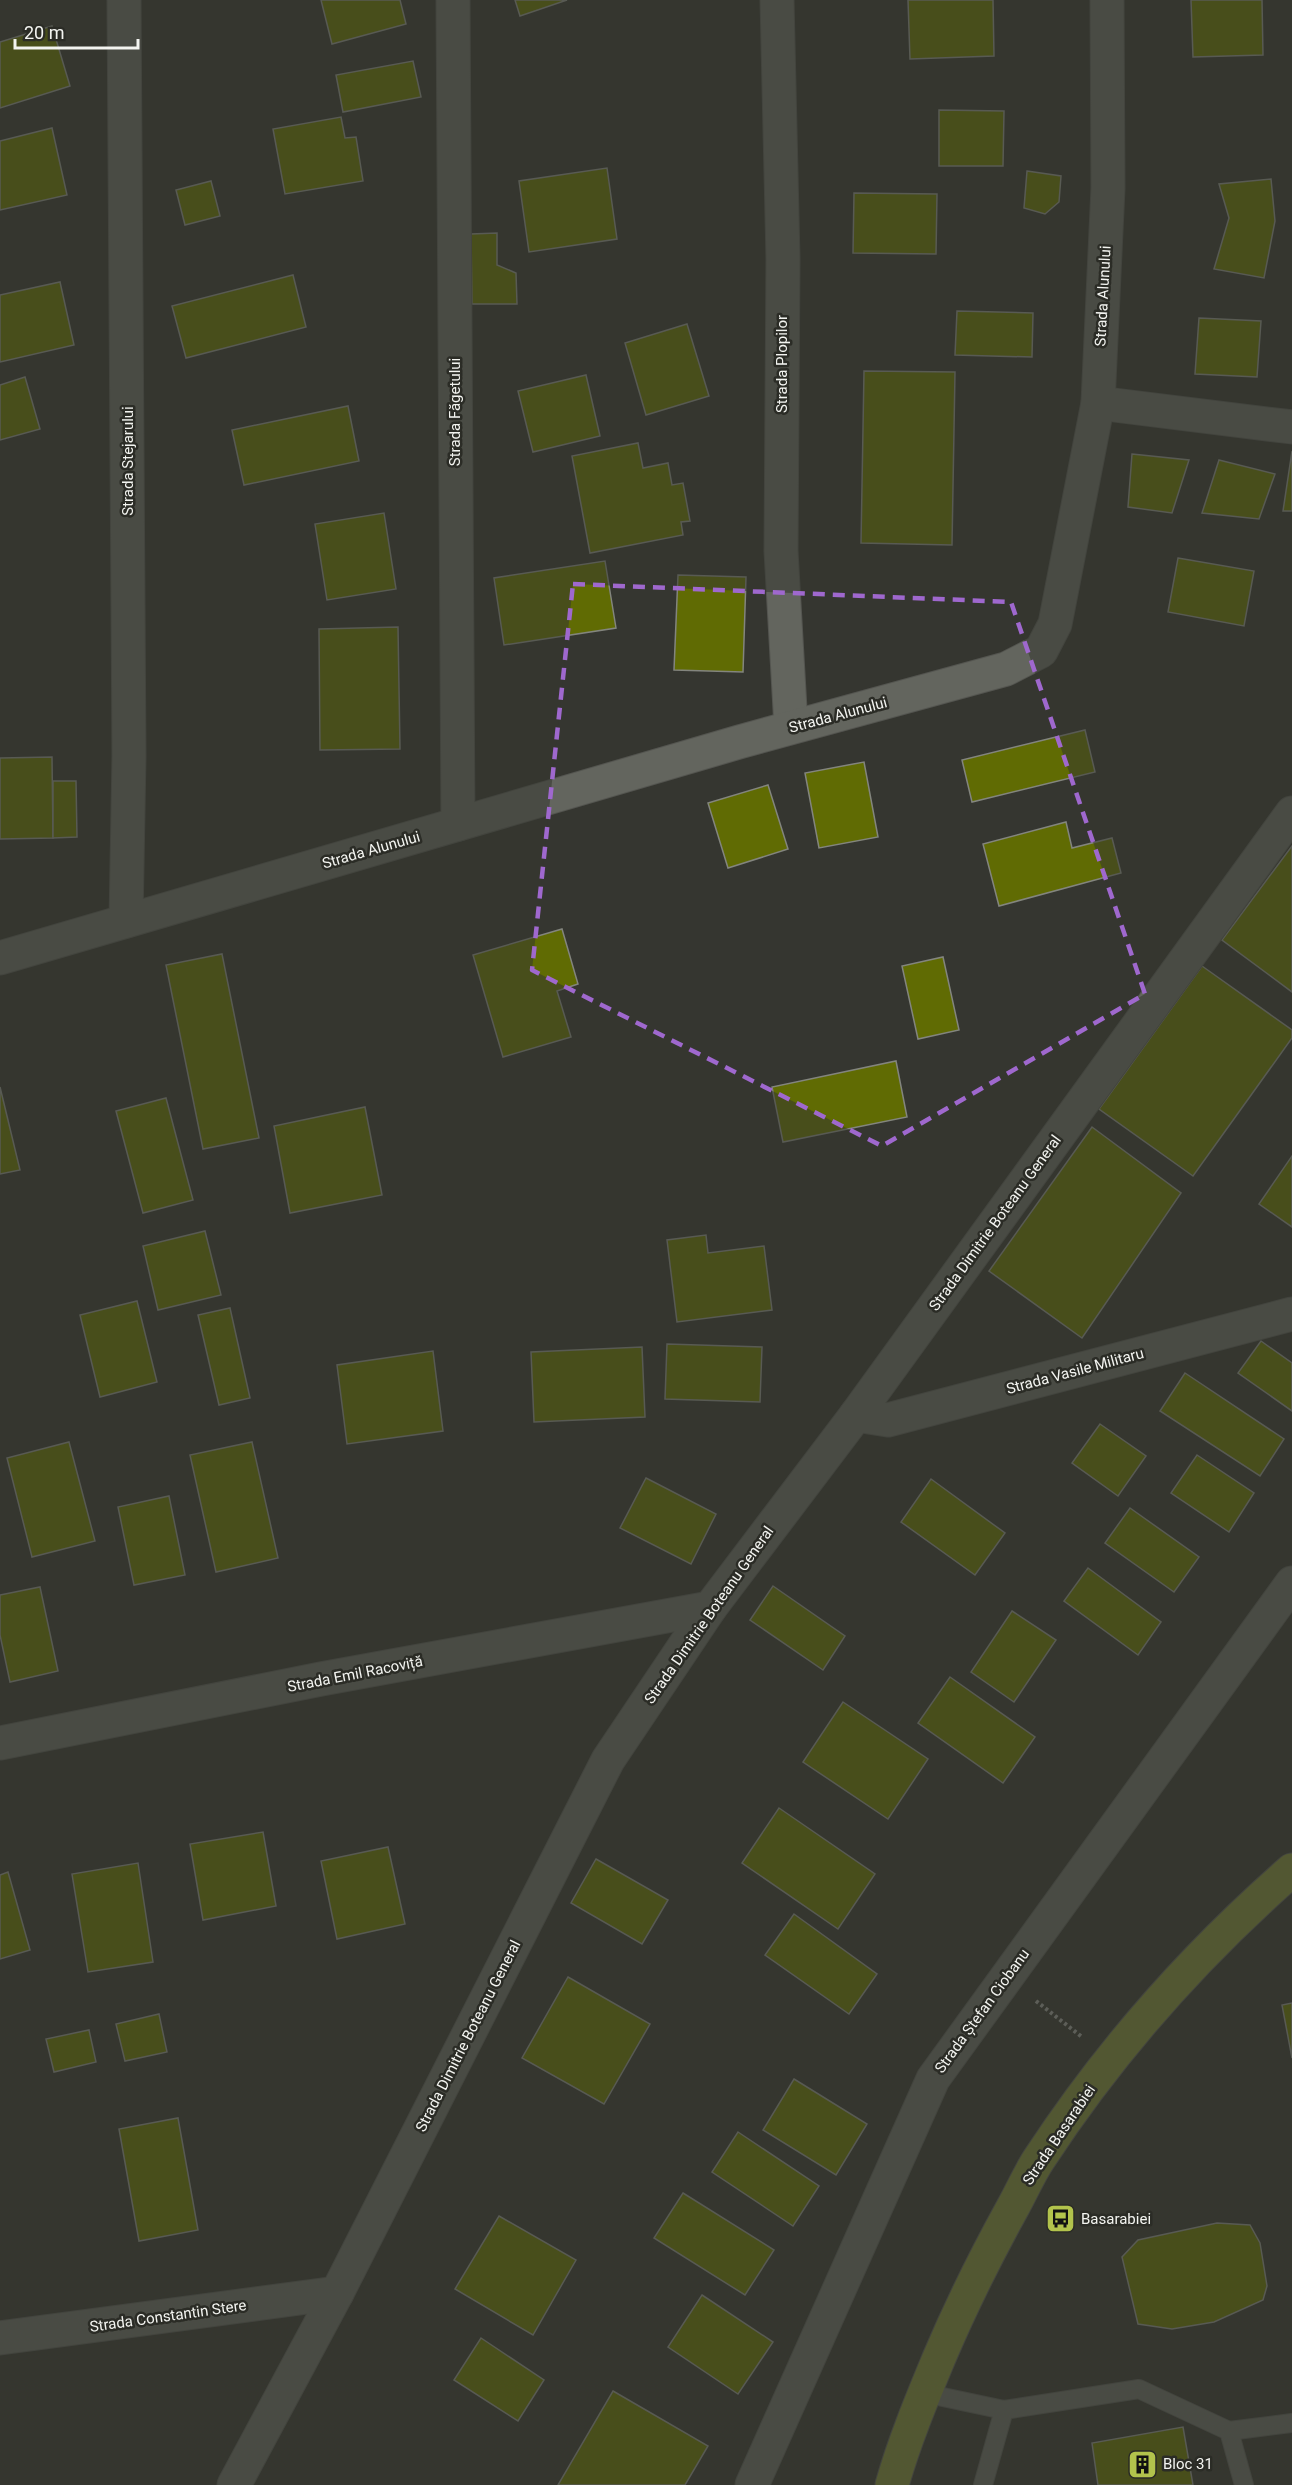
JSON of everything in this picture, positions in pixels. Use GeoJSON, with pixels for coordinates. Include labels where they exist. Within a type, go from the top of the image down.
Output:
{"type":"FeatureCollection","features":[{"type":"Feature","properties":{"kind":"main road","name":"Strada Basarabiei"},"geometry":{"type":"LineString","coordinates":[[892,2485],[924,2393],[957,2315],[1039,2160],[1112,2058],[1164,1997],[1245,1911],[1292,1870]]}},
{"type":"Feature","properties":{"kind":"street","name":"Strada Stejarului"},"geometry":{"type":"LineString","coordinates":[[124,0],[129,721],[126,921]]}},
{"type":"Feature","properties":{"kind":"street","name":"Strada Făgetului"},"geometry":{"type":"LineString","coordinates":[[453,0],[458,824]]}},
{"type":"Feature","properties":{"kind":"street","name":"Strada Plopilor"},"geometry":{"type":"LineString","coordinates":[[777,0],[783,259],[781,551],[790,727]]}},
{"type":"Feature","properties":{"kind":"street","name":"Strada Alunului"},"geometry":{"type":"LineString","coordinates":[[0,958],[790,727],[1005,669],[1041,651],[1055,624],[1098,403],[1108,188],[1107,0]]}},
{"type":"Feature","properties":{"kind":"street"},"geometry":{"type":"LineString","coordinates":[[1098,403],[1292,427]]}},
{"type":"Feature","properties":{"kind":"street","name":"Strada Dimitrie Boteanu General"},"geometry":{"type":"LineString","coordinates":[[234,2485],[337,2293],[608,1760],[710,1608],[856,1415],[1292,813]]}},
{"type":"Feature","properties":{"kind":"street","name":"Strada Vasile Militaru"},"geometry":{"type":"LineString","coordinates":[[856,1415],[888,1420],[1292,1314]]}},
{"type":"Feature","properties":{"kind":"street","name":"Strada Ștefan Ciobanu"},"geometry":{"type":"LineString","coordinates":[[752,2485],[933,2079],[1292,1583]]}},
{"type":"Feature","properties":{"kind":"street","name":"Strada Emil Racoviță"},"geometry":{"type":"LineString","coordinates":[[0,1743],[321,1679],[710,1608]]}},
{"type":"Feature","properties":{"kind":"street","name":"Strada Constantin Stere"},"geometry":{"type":"LineString","coordinates":[[0,2338],[337,2293]]}},
{"type":"Feature","properties":{"kind":"lane"},"geometry":{"type":"LineString","coordinates":[[924,2393],[1004,2410],[1139,2389],[1229,2431],[1292,2423]]}},
{"type":"Feature","properties":{"kind":"lane"},"geometry":{"type":"LineString","coordinates":[[983,2485],[1004,2410]]}},
{"type":"Feature","properties":{"kind":"lane"},"geometry":{"type":"LineString","coordinates":[[1229,2431],[1244,2485]]}},
{"type":"Feature","properties":{"kind":"path"},"geometry":{"type":"LineString","coordinates":[[1034,1999],[1085,2038]]}},
{"type":"Feature","properties":{"kind":"highlighted area"},"geometry":{"type":"Polygon","coordinates":[[[573,584],[1011,602],[1145,994],[882,1146],[532,970],[573,584]]]}},
{"type":"Feature","properties":{"kind":"building"},"geometry":{"type":"Polygon","coordinates":[[[321,0],[400,0],[406,24],[332,44],[321,0]]]}},
{"type":"Feature","properties":{"kind":"building"},"geometry":{"type":"Polygon","coordinates":[[[515,0],[567,0],[520,16],[515,0]]]}},
{"type":"Feature","properties":{"kind":"building"},"geometry":{"type":"Polygon","coordinates":[[[908,0],[993,0],[994,56],[910,59],[908,0]]]}},
{"type":"Feature","properties":{"kind":"building"},"geometry":{"type":"Polygon","coordinates":[[[1191,0],[1262,0],[1263,55],[1193,57],[1191,0]]]}},
{"type":"Feature","properties":{"kind":"building"},"geometry":{"type":"Polygon","coordinates":[[[52,26],[70,86],[0,108],[0,42],[52,26]]]}},
{"type":"Feature","properties":{"kind":"building"},"geometry":{"type":"Polygon","coordinates":[[[413,61],[421,97],[343,112],[336,75],[413,61]]]}},
{"type":"Feature","properties":{"kind":"building"},"geometry":{"type":"Polygon","coordinates":[[[939,110],[1004,111],[1003,166],[939,166],[939,110]]]}},
{"type":"Feature","properties":{"kind":"building"},"geometry":{"type":"Polygon","coordinates":[[[341,117],[345,138],[356,137],[363,181],[285,194],[273,129],[341,117]]]}},
{"type":"Feature","properties":{"kind":"building"},"geometry":{"type":"Polygon","coordinates":[[[52,128],[67,195],[0,210],[0,141],[52,128]]]}},
{"type":"Feature","properties":{"kind":"building"},"geometry":{"type":"Polygon","coordinates":[[[607,168],[617,239],[529,252],[519,181],[607,168]]]}},
{"type":"Feature","properties":{"kind":"building"},"geometry":{"type":"Polygon","coordinates":[[[1027,171],[1061,176],[1059,202],[1045,214],[1024,208],[1027,171]]]}},
{"type":"Feature","properties":{"kind":"building"},"geometry":{"type":"Polygon","coordinates":[[[1271,179],[1275,221],[1264,278],[1214,269],[1229,218],[1219,184],[1271,179]]]}},
{"type":"Feature","properties":{"kind":"building"},"geometry":{"type":"Polygon","coordinates":[[[211,181],[220,216],[185,225],[176,190],[211,181]]]}},
{"type":"Feature","properties":{"kind":"building"},"geometry":{"type":"Polygon","coordinates":[[[854,193],[937,194],[936,254],[853,253],[854,193]]]}},
{"type":"Feature","properties":{"kind":"building"},"geometry":{"type":"Polygon","coordinates":[[[497,233],[497,265],[516,273],[517,304],[472,304],[471,234],[497,233]]]}},
{"type":"Feature","properties":{"kind":"building"},"geometry":{"type":"Polygon","coordinates":[[[293,275],[306,327],[186,358],[172,306],[293,275]]]}},
{"type":"Feature","properties":{"kind":"building"},"geometry":{"type":"Polygon","coordinates":[[[60,282],[74,345],[0,362],[0,295],[60,282]]]}},
{"type":"Feature","properties":{"kind":"building"},"geometry":{"type":"Polygon","coordinates":[[[957,311],[1033,313],[1032,357],[955,355],[957,311]]]}},
{"type":"Feature","properties":{"kind":"building"},"geometry":{"type":"Polygon","coordinates":[[[1199,318],[1261,321],[1257,377],[1195,374],[1199,318]]]}},
{"type":"Feature","properties":{"kind":"building"},"geometry":{"type":"Polygon","coordinates":[[[687,324],[709,396],[646,415],[625,343],[687,324]]]}},
{"type":"Feature","properties":{"kind":"building"},"geometry":{"type":"Polygon","coordinates":[[[864,371],[955,372],[952,545],[861,543],[864,371]]]}},
{"type":"Feature","properties":{"kind":"building"},"geometry":{"type":"Polygon","coordinates":[[[586,375],[600,436],[533,452],[518,391],[586,375]]]}},
{"type":"Feature","properties":{"kind":"building"},"geometry":{"type":"Polygon","coordinates":[[[25,377],[40,429],[0,440],[0,385],[25,377]]]}},
{"type":"Feature","properties":{"kind":"building"},"geometry":{"type":"Polygon","coordinates":[[[348,406],[359,461],[244,485],[232,430],[348,406]]]}},
{"type":"Feature","properties":{"kind":"building"},"geometry":{"type":"Polygon","coordinates":[[[638,443],[643,468],[668,463],[672,485],[683,483],[690,521],[681,522],[683,535],[590,553],[572,456],[638,443]]]}},
{"type":"Feature","properties":{"kind":"building"},"geometry":{"type":"Polygon","coordinates":[[[1292,451],[1292,511],[1283,511],[1292,451]]]}},
{"type":"Feature","properties":{"kind":"building"},"geometry":{"type":"Polygon","coordinates":[[[1132,454],[1189,460],[1172,513],[1128,507],[1132,454]]]}},
{"type":"Feature","properties":{"kind":"building"},"geometry":{"type":"Polygon","coordinates":[[[1219,460],[1275,474],[1259,519],[1202,513],[1219,460]]]}},
{"type":"Feature","properties":{"kind":"building"},"geometry":{"type":"Polygon","coordinates":[[[384,513],[396,589],[327,600],[315,524],[384,513]]]}},
{"type":"Feature","properties":{"kind":"building"},"geometry":{"type":"Polygon","coordinates":[[[1178,558],[1254,571],[1244,626],[1168,612],[1178,558]]]}},
{"type":"Feature","properties":{"kind":"building"},"geometry":{"type":"Polygon","coordinates":[[[605,561],[616,628],[504,645],[494,578],[605,561]]]}},
{"type":"Feature","properties":{"kind":"building"},"geometry":{"type":"Polygon","coordinates":[[[678,575],[746,577],[743,672],[674,670],[678,575]]]}},
{"type":"Feature","properties":{"kind":"building"},"geometry":{"type":"Polygon","coordinates":[[[398,627],[400,749],[320,750],[319,629],[398,627]]]}},
{"type":"Feature","properties":{"kind":"building"},"geometry":{"type":"Polygon","coordinates":[[[1085,730],[1095,772],[972,802],[962,760],[1085,730]]]}},
{"type":"Feature","properties":{"kind":"building"},"geometry":{"type":"Polygon","coordinates":[[[52,757],[53,838],[0,839],[0,758],[52,757]]]}},
{"type":"Feature","properties":{"kind":"building"},"geometry":{"type":"Polygon","coordinates":[[[864,762],[878,837],[819,848],[805,773],[864,762]]]}},
{"type":"Feature","properties":{"kind":"building"},"geometry":{"type":"Polygon","coordinates":[[[53,781],[76,781],[77,837],[53,838],[53,781]]]}},
{"type":"Feature","properties":{"kind":"building"},"geometry":{"type":"Polygon","coordinates":[[[768,785],[788,849],[728,868],[708,803],[768,785]]]}},
{"type":"Feature","properties":{"kind":"building"},"geometry":{"type":"Polygon","coordinates":[[[1066,822],[1072,848],[1112,838],[1121,873],[999,906],[983,844],[1066,822]]]}},
{"type":"Feature","properties":{"kind":"building"},"geometry":{"type":"Polygon","coordinates":[[[1292,846],[1292,992],[1222,940],[1292,846]]]}},
{"type":"Feature","properties":{"kind":"building"},"geometry":{"type":"Polygon","coordinates":[[[562,929],[578,984],[557,991],[571,1037],[503,1057],[473,955],[562,929]]]}},
{"type":"Feature","properties":{"kind":"building"},"geometry":{"type":"Polygon","coordinates":[[[222,954],[259,1138],[203,1149],[166,965],[222,954]]]}},
{"type":"Feature","properties":{"kind":"building"},"geometry":{"type":"Polygon","coordinates":[[[943,957],[959,1030],[918,1039],[902,966],[943,957]]]}},
{"type":"Feature","properties":{"kind":"building"},"geometry":{"type":"Polygon","coordinates":[[[1202,966],[1292,1030],[1292,1038],[1193,1176],[1099,1109],[1202,966]]]}},
{"type":"Feature","properties":{"kind":"building"},"geometry":{"type":"Polygon","coordinates":[[[896,1061],[907,1117],[783,1142],[772,1087],[896,1061]]]}},
{"type":"Feature","properties":{"kind":"building"},"geometry":{"type":"Polygon","coordinates":[[[0,1087],[20,1170],[0,1174],[0,1087]]]}},
{"type":"Feature","properties":{"kind":"building"},"geometry":{"type":"Polygon","coordinates":[[[166,1098],[193,1200],[143,1213],[116,1111],[166,1098]]]}},
{"type":"Feature","properties":{"kind":"building"},"geometry":{"type":"Polygon","coordinates":[[[365,1107],[382,1195],[290,1213],[274,1126],[365,1107]]]}},
{"type":"Feature","properties":{"kind":"building"},"geometry":{"type":"Polygon","coordinates":[[[1092,1127],[1181,1193],[1082,1338],[989,1271],[1092,1127]]]}},
{"type":"Feature","properties":{"kind":"building"},"geometry":{"type":"Polygon","coordinates":[[[1292,1156],[1292,1227],[1259,1204],[1292,1156]]]}},
{"type":"Feature","properties":{"kind":"building"},"geometry":{"type":"Polygon","coordinates":[[[205,1231],[221,1295],[158,1310],[143,1246],[205,1231]]]}},
{"type":"Feature","properties":{"kind":"building"},"geometry":{"type":"Polygon","coordinates":[[[706,1235],[708,1253],[764,1246],[772,1310],[677,1322],[667,1240],[706,1235]]]}},
{"type":"Feature","properties":{"kind":"building"},"geometry":{"type":"Polygon","coordinates":[[[137,1301],[157,1382],[100,1397],[80,1315],[137,1301]]]}},
{"type":"Feature","properties":{"kind":"building"},"geometry":{"type":"Polygon","coordinates":[[[230,1308],[250,1398],[219,1405],[198,1315],[230,1308]]]}},
{"type":"Feature","properties":{"kind":"building"},"geometry":{"type":"Polygon","coordinates":[[[1261,1341],[1292,1363],[1292,1411],[1238,1373],[1261,1341]]]}},
{"type":"Feature","properties":{"kind":"building"},"geometry":{"type":"Polygon","coordinates":[[[667,1344],[762,1347],[760,1402],[665,1399],[667,1344]]]}},
{"type":"Feature","properties":{"kind":"building"},"geometry":{"type":"Polygon","coordinates":[[[642,1347],[645,1417],[534,1422],[531,1352],[642,1347]]]}},
{"type":"Feature","properties":{"kind":"building"},"geometry":{"type":"Polygon","coordinates":[[[433,1351],[443,1431],[347,1444],[337,1365],[433,1351]]]}},
{"type":"Feature","properties":{"kind":"building"},"geometry":{"type":"Polygon","coordinates":[[[1185,1373],[1284,1439],[1260,1476],[1160,1411],[1185,1373]]]}},
{"type":"Feature","properties":{"kind":"building"},"geometry":{"type":"Polygon","coordinates":[[[1100,1424],[1146,1456],[1118,1496],[1072,1463],[1100,1424]]]}},
{"type":"Feature","properties":{"kind":"building"},"geometry":{"type":"Polygon","coordinates":[[[69,1442],[95,1541],[32,1557],[7,1458],[69,1442]]]}},
{"type":"Feature","properties":{"kind":"building"},"geometry":{"type":"Polygon","coordinates":[[[252,1442],[278,1558],[216,1572],[190,1455],[252,1442]]]}},
{"type":"Feature","properties":{"kind":"building"},"geometry":{"type":"Polygon","coordinates":[[[1197,1455],[1254,1493],[1229,1532],[1171,1493],[1197,1455]]]}},
{"type":"Feature","properties":{"kind":"building"},"geometry":{"type":"Polygon","coordinates":[[[646,1478],[716,1514],[691,1564],[620,1528],[646,1478]]]}},
{"type":"Feature","properties":{"kind":"building"},"geometry":{"type":"Polygon","coordinates":[[[931,1479],[1005,1533],[975,1575],[901,1522],[931,1479]]]}},
{"type":"Feature","properties":{"kind":"building"},"geometry":{"type":"Polygon","coordinates":[[[169,1496],[185,1575],[134,1585],[118,1507],[169,1496]]]}},
{"type":"Feature","properties":{"kind":"building"},"geometry":{"type":"Polygon","coordinates":[[[1130,1508],[1199,1557],[1174,1592],[1105,1543],[1130,1508]]]}},
{"type":"Feature","properties":{"kind":"building"},"geometry":{"type":"Polygon","coordinates":[[[1088,1568],[1161,1622],[1138,1655],[1064,1601],[1088,1568]]]}},
{"type":"Feature","properties":{"kind":"building"},"geometry":{"type":"Polygon","coordinates":[[[773,1586],[845,1636],[823,1670],[750,1620],[773,1586]]]}},
{"type":"Feature","properties":{"kind":"building"},"geometry":{"type":"Polygon","coordinates":[[[40,1587],[58,1671],[10,1682],[0,1635],[0,1595],[40,1587]]]}},
{"type":"Feature","properties":{"kind":"building"},"geometry":{"type":"Polygon","coordinates":[[[1012,1611],[1056,1640],[1014,1702],[971,1672],[1012,1611]]]}},
{"type":"Feature","properties":{"kind":"building"},"geometry":{"type":"Polygon","coordinates":[[[950,1677],[1035,1737],[1003,1783],[918,1723],[950,1677]]]}},
{"type":"Feature","properties":{"kind":"building"},"geometry":{"type":"Polygon","coordinates":[[[843,1702],[928,1759],[888,1819],[803,1762],[843,1702]]]}},
{"type":"Feature","properties":{"kind":"building"},"geometry":{"type":"Polygon","coordinates":[[[779,1808],[875,1874],[838,1929],[742,1863],[779,1808]]]}},
{"type":"Feature","properties":{"kind":"building"},"geometry":{"type":"Polygon","coordinates":[[[263,1832],[276,1906],[203,1920],[190,1844],[263,1832]]]}},
{"type":"Feature","properties":{"kind":"building"},"geometry":{"type":"Polygon","coordinates":[[[388,1847],[405,1924],[337,1939],[321,1861],[388,1847]]]}},
{"type":"Feature","properties":{"kind":"building"},"geometry":{"type":"Polygon","coordinates":[[[596,1859],[668,1900],[642,1944],[571,1903],[596,1859]]]}},
{"type":"Feature","properties":{"kind":"building"},"geometry":{"type":"Polygon","coordinates":[[[138,1863],[153,1962],[88,1972],[72,1874],[138,1863]]]}},
{"type":"Feature","properties":{"kind":"building"},"geometry":{"type":"Polygon","coordinates":[[[8,1872],[30,1950],[0,1959],[0,1875],[8,1872]]]}},
{"type":"Feature","properties":{"kind":"building"},"geometry":{"type":"Polygon","coordinates":[[[794,1914],[877,1974],[849,2014],[765,1955],[794,1914]]]}},
{"type":"Feature","properties":{"kind":"building"},"geometry":{"type":"Polygon","coordinates":[[[568,1977],[650,2024],[604,2104],[522,2058],[568,1977]]]}},
{"type":"Feature","properties":{"kind":"building"},"geometry":{"type":"Polygon","coordinates":[[[1292,2003],[1292,2058],[1282,2005],[1292,2003]]]}},
{"type":"Feature","properties":{"kind":"building"},"geometry":{"type":"Polygon","coordinates":[[[159,2014],[167,2052],[125,2061],[116,2024],[159,2014]]]}},
{"type":"Feature","properties":{"kind":"building"},"geometry":{"type":"Polygon","coordinates":[[[89,2030],[96,2062],[54,2072],[46,2039],[89,2030]]]}},
{"type":"Feature","properties":{"kind":"building"},"geometry":{"type":"Polygon","coordinates":[[[794,2079],[867,2124],[836,2175],[763,2130],[794,2079]]]}},
{"type":"Feature","properties":{"kind":"building"},"geometry":{"type":"Polygon","coordinates":[[[178,2118],[198,2230],[139,2241],[119,2129],[178,2118]]]}},
{"type":"Feature","properties":{"kind":"building"},"geometry":{"type":"Polygon","coordinates":[[[738,2132],[819,2186],[793,2226],[712,2172],[738,2132]]]}},
{"type":"Feature","properties":{"kind":"building"},"geometry":{"type":"Polygon","coordinates":[[[683,2193],[774,2250],[745,2295],[654,2238],[683,2193]]]}},
{"type":"Feature","properties":{"kind":"building"},"geometry":{"type":"Polygon","coordinates":[[[499,2216],[576,2260],[533,2335],[455,2289],[499,2216]]]}},
{"type":"Feature","properties":{"kind":"building"},"geometry":{"type":"Polygon","coordinates":[[[1217,2223],[1250,2225],[1260,2243],[1267,2286],[1263,2300],[1214,2322],[1172,2329],[1138,2324],[1122,2257],[1138,2240],[1217,2223]]]}},
{"type":"Feature","properties":{"kind":"building"},"geometry":{"type":"Polygon","coordinates":[[[702,2295],[773,2342],[738,2394],[668,2347],[702,2295]]]}},
{"type":"Feature","properties":{"kind":"building"},"geometry":{"type":"Polygon","coordinates":[[[481,2338],[544,2380],[518,2421],[454,2380],[481,2338]]]}},
{"type":"Feature","properties":{"kind":"building"},"geometry":{"type":"Polygon","coordinates":[[[613,2391],[708,2446],[685,2485],[558,2485],[613,2391]]]}},
{"type":"Feature","properties":{"kind":"building","name":"Bloc 31"},"geometry":{"type":"Polygon","coordinates":[[[1183,2427],[1193,2485],[1098,2485],[1092,2443],[1183,2427]]]}},
{"type":"Feature","properties":{"kind":"place","name":"Basarabiei"},"geometry":{"type":"Point","coordinates":[1060,2219]}},
{"type":"Feature","properties":{"kind":"place","name":"Bloc 31"},"geometry":{"type":"Point","coordinates":[1142,2464]}}]}
